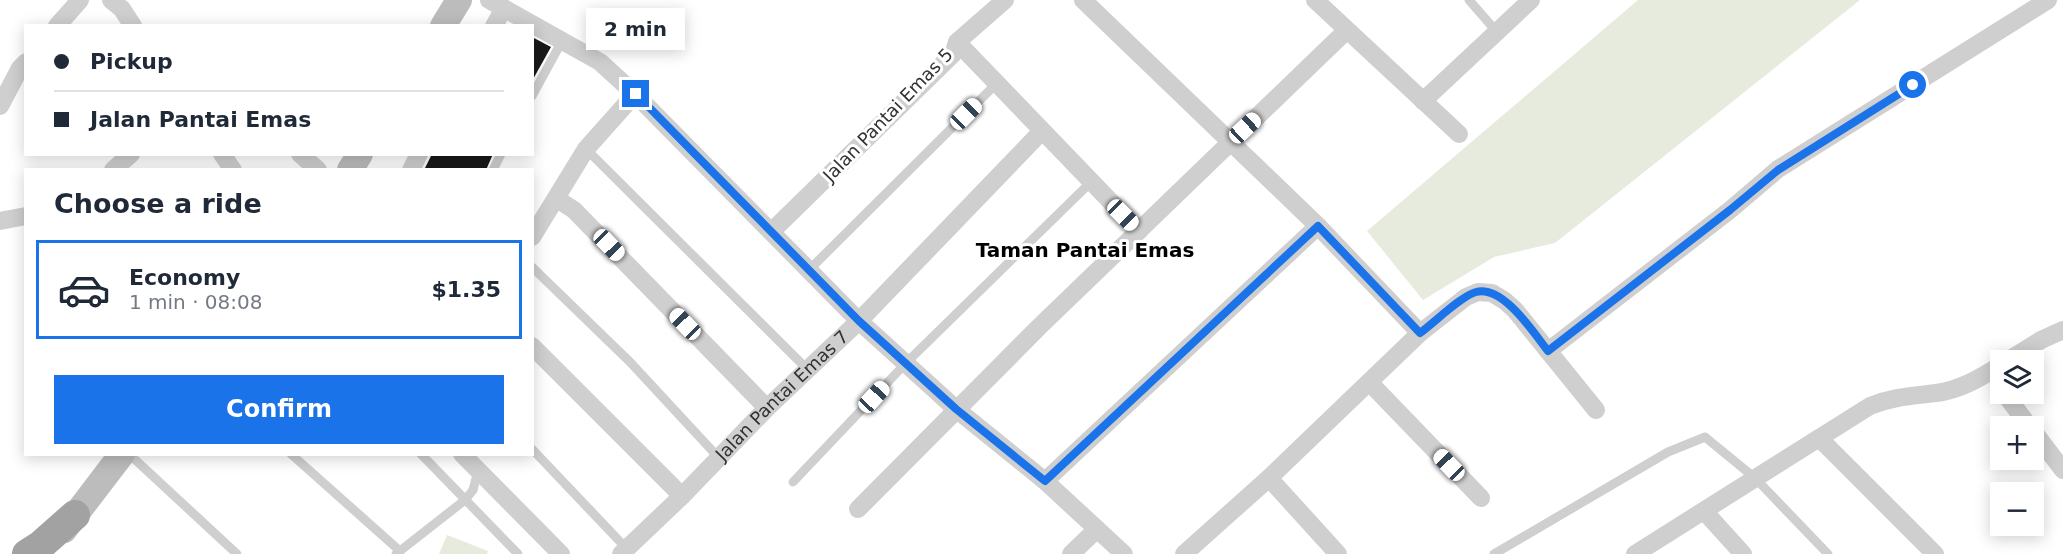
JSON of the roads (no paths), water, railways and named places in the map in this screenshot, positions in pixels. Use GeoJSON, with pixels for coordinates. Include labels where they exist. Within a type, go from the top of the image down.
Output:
{"type":"FeatureCollection","features":[{"type":"Feature","properties":{"kind":"highway"},"geometry":{"type":"LineString","coordinates":[[27,554],[41,545],[75,515]]}},
{"type":"Feature","properties":{"kind":"highway"},"geometry":{"type":"LineString","coordinates":[[57,554],[75,515]]}},
{"type":"Feature","properties":{"kind":"main road"},"geometry":{"type":"LineString","coordinates":[[444,24],[459,0]]}},
{"type":"Feature","properties":{"kind":"main road"},"geometry":{"type":"LineString","coordinates":[[47,554],[120,456]]}},
{"type":"Feature","properties":{"kind":"street"},"geometry":{"type":"LineString","coordinates":[[59,24],[80,0]]}},
{"type":"Feature","properties":{"kind":"street"},"geometry":{"type":"LineString","coordinates":[[111,0],[122,9],[132,24]]}},
{"type":"Feature","properties":{"kind":"street","name":"Jalan Pantai Emas 5"},"geometry":{"type":"LineString","coordinates":[[772,231],[952,54],[957,42],[1005,0]]}},
{"type":"Feature","properties":{"kind":"street"},"geometry":{"type":"LineString","coordinates":[[1083,0],[1318,226],[1420,333]]}},
{"type":"Feature","properties":{"kind":"street"},"geometry":{"type":"LineString","coordinates":[[1423,101],[1531,0]]}},
{"type":"Feature","properties":{"kind":"street"},"geometry":{"type":"LineString","coordinates":[[1548,351],[1778,170],[2048,0]]}},
{"type":"Feature","properties":{"kind":"street"},"geometry":{"type":"LineString","coordinates":[[1317,1],[1346,31],[1459,134]]}},
{"type":"Feature","properties":{"kind":"street"},"geometry":{"type":"LineString","coordinates":[[494,24],[496,4],[532,24]]}},
{"type":"Feature","properties":{"kind":"street"},"geometry":{"type":"LineString","coordinates":[[534,25],[600,62],[636,94],[859,321],[956,409],[1045,481],[1124,554]]}},
{"type":"Feature","properties":{"kind":"street"},"geometry":{"type":"LineString","coordinates":[[858,509],[956,409],[1346,31]]}},
{"type":"Feature","properties":{"kind":"street"},"geometry":{"type":"LineString","coordinates":[[957,42],[1090,183],[1139,231]]}},
{"type":"Feature","properties":{"kind":"street"},"geometry":{"type":"LineString","coordinates":[[0,106],[24,64]]}},
{"type":"Feature","properties":{"kind":"street"},"geometry":{"type":"LineString","coordinates":[[534,234],[586,149],[636,94]]}},
{"type":"Feature","properties":{"kind":"street","name":"Jalan Pantai Emas 7"},"geometry":{"type":"LineString","coordinates":[[624,551],[682,496],[767,408],[859,321],[1042,131]]}},
{"type":"Feature","properties":{"kind":"street"},"geometry":{"type":"LineString","coordinates":[[115,168],[129,156]]}},
{"type":"Feature","properties":{"kind":"street"},"geometry":{"type":"LineString","coordinates":[[302,156],[316,168]]}},
{"type":"Feature","properties":{"kind":"street"},"geometry":{"type":"LineString","coordinates":[[557,199],[581,217],[767,408]]}},
{"type":"Feature","properties":{"kind":"street"},"geometry":{"type":"LineString","coordinates":[[0,221],[24,216]]}},
{"type":"Feature","properties":{"kind":"street"},"geometry":{"type":"LineString","coordinates":[[1045,481],[1318,226]]}},
{"type":"Feature","properties":{"kind":"street"},"geometry":{"type":"LineString","coordinates":[[1184,554],[1269,478],[1420,333],[1466,297],[1478,292],[1492,293],[1515,310],[1596,410]]}},
{"type":"Feature","properties":{"kind":"street"},"geometry":{"type":"LineString","coordinates":[[2025,350],[2063,330]]}},
{"type":"Feature","properties":{"kind":"street"},"geometry":{"type":"LineString","coordinates":[[534,348],[682,496]]}},
{"type":"Feature","properties":{"kind":"street"},"geometry":{"type":"LineString","coordinates":[[1635,554],[1870,406],[1887,399],[1957,388],[1972,383],[1990,372]]}},
{"type":"Feature","properties":{"kind":"street"},"geometry":{"type":"LineString","coordinates":[[1370,383],[1481,498]]}},
{"type":"Feature","properties":{"kind":"street"},"geometry":{"type":"LineString","coordinates":[[2012,404],[2021,416]]}},
{"type":"Feature","properties":{"kind":"street"},"geometry":{"type":"LineString","coordinates":[[1819,438],[1935,554]]}},
{"type":"Feature","properties":{"kind":"street"},"geometry":{"type":"LineString","coordinates":[[2044,445],[2063,470]]}},
{"type":"Feature","properties":{"kind":"street"},"geometry":{"type":"LineString","coordinates":[[464,456],[561,554]]}},
{"type":"Feature","properties":{"kind":"street"},"geometry":{"type":"LineString","coordinates":[[1269,478],[1338,554]]}},
{"type":"Feature","properties":{"kind":"street"},"geometry":{"type":"LineString","coordinates":[[1704,511],[1743,554]]}},
{"type":"Feature","properties":{"kind":"street"},"geometry":{"type":"LineString","coordinates":[[1071,554],[1097,529]]}},
{"type":"Feature","properties":{"kind":"lane"},"geometry":{"type":"LineString","coordinates":[[1469,0],[1496,31]]}},
{"type":"Feature","properties":{"kind":"lane"},"geometry":{"type":"LineString","coordinates":[[534,92],[562,41]]}},
{"type":"Feature","properties":{"kind":"lane"},"geometry":{"type":"LineString","coordinates":[[809,270],[997,83]]}},
{"type":"Feature","properties":{"kind":"lane"},"geometry":{"type":"LineString","coordinates":[[586,149],[808,370]]}},
{"type":"Feature","properties":{"kind":"lane"},"geometry":{"type":"LineString","coordinates":[[793,482],[906,363],[1090,183]]}},
{"type":"Feature","properties":{"kind":"lane"},"geometry":{"type":"LineString","coordinates":[[534,269],[630,362],[719,458]]}},
{"type":"Feature","properties":{"kind":"lane"},"geometry":{"type":"LineString","coordinates":[[1494,554],[1668,452],[1706,437],[1755,478],[1828,554]]}},
{"type":"Feature","properties":{"kind":"lane"},"geometry":{"type":"LineString","coordinates":[[534,451],[624,551]]}},
{"type":"Feature","properties":{"kind":"lane"},"geometry":{"type":"LineString","coordinates":[[131,456],[237,554]]}},
{"type":"Feature","properties":{"kind":"lane"},"geometry":{"type":"LineString","coordinates":[[293,456],[398,553],[465,500],[473,490],[478,471]]}},
{"type":"Feature","properties":{"kind":"lane"},"geometry":{"type":"LineString","coordinates":[[423,456],[518,554]]}},
{"type":"Feature","properties":{"kind":"district","name":"Taman Pantai Emas"},"geometry":{"type":"Point","coordinates":[1085,250]}}]}
